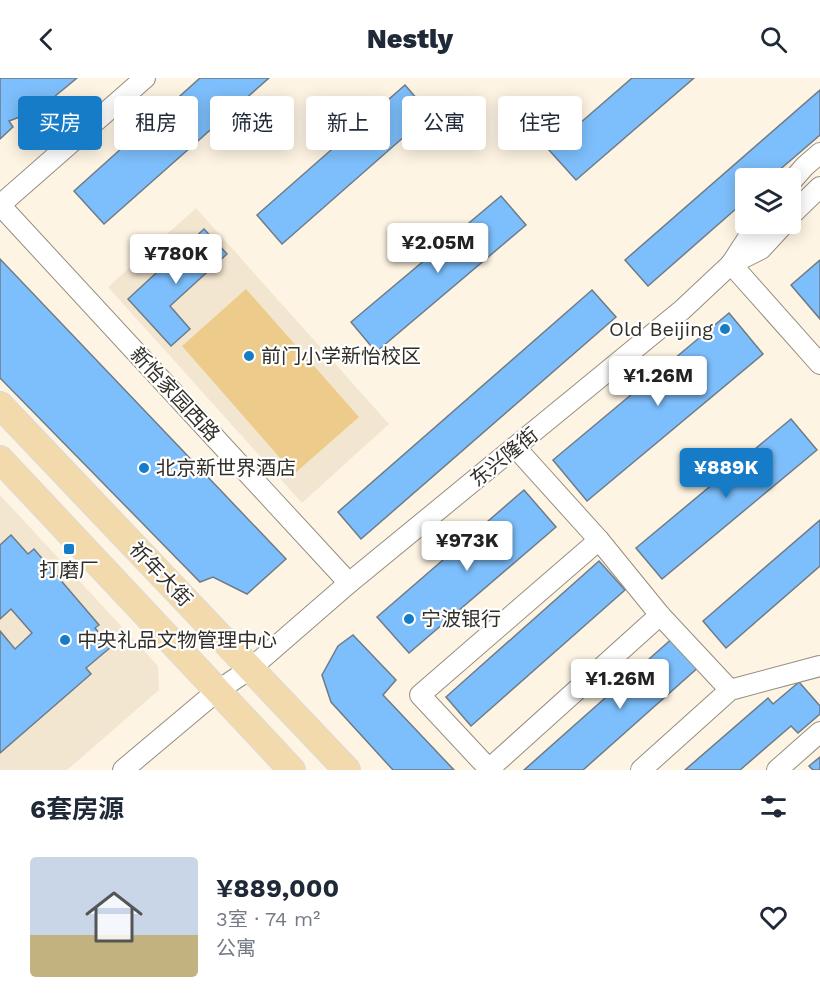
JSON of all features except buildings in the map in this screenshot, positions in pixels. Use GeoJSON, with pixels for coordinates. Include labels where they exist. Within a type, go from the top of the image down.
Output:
{"type":"FeatureCollection","features":[{"type":"Feature","properties":{"kind":"main road","name":"祈年大街"},"geometry":{"type":"LineString","coordinates":[[0,405],[347,770]]}},
{"type":"Feature","properties":{"kind":"main road","name":"祈年大街"},"geometry":{"type":"LineString","coordinates":[[0,459],[292,770]]}},
{"type":"Feature","properties":{"kind":"street"},"geometry":{"type":"LineString","coordinates":[[0,205],[145,78]]}},
{"type":"Feature","properties":{"kind":"street"},"geometry":{"type":"LineString","coordinates":[[801,171],[820,153]]}},
{"type":"Feature","properties":{"kind":"street"},"geometry":{"type":"LineString","coordinates":[[801,205],[820,187]]}},
{"type":"Feature","properties":{"kind":"street","name":"新怡家园西路"},"geometry":{"type":"LineString","coordinates":[[0,205],[349,583]]}},
{"type":"Feature","properties":{"kind":"street","name":"东兴隆街"},"geometry":{"type":"LineString","coordinates":[[123,770],[216,691],[250,669],[349,583],[682,310],[731,264],[750,234]]}},
{"type":"Feature","properties":{"kind":"street","name":"东兴隆街"},"geometry":{"type":"LineString","coordinates":[[731,264],[761,249],[775,234]]}},
{"type":"Feature","properties":{"kind":"street"},"geometry":{"type":"LineString","coordinates":[[731,264],[820,364]]}},
{"type":"Feature","properties":{"kind":"street"},"geometry":{"type":"LineString","coordinates":[[516,448],[599,540],[660,615],[730,690]]}},
{"type":"Feature","properties":{"kind":"street"},"geometry":{"type":"LineString","coordinates":[[599,540],[420,695],[490,769],[660,615]]}},
{"type":"Feature","properties":{"kind":"street"},"geometry":{"type":"LineString","coordinates":[[641,770],[730,690],[820,666]]}},
{"type":"Feature","properties":{"kind":"street"},"geometry":{"type":"LineString","coordinates":[[777,770],[820,732]]}},
{"type":"Feature","properties":{"kind":"shaded area","name":"前门小学新怡校区"},"geometry":{"type":"Polygon","coordinates":[[[196,208],[389,424],[302,503],[108,287],[196,208]]]}},
{"type":"Feature","properties":{"kind":"shaded area"},"geometry":{"type":"Polygon","coordinates":[[[246,289],[359,417],[294,474],[182,346],[246,289]]]}},
{"type":"Feature","properties":{"kind":"shaded area"},"geometry":{"type":"Polygon","coordinates":[[[0,495],[158,666],[159,690],[67,770],[0,770],[0,495]]]}},
{"type":"Feature","properties":{"kind":"place","name":"Old Beijing"},"geometry":{"type":"Point","coordinates":[725,329]}},
{"type":"Feature","properties":{"kind":"place","name":"前门小学新怡校区"},"geometry":{"type":"Point","coordinates":[249,356]}},
{"type":"Feature","properties":{"kind":"place","name":"北京新世界酒店"},"geometry":{"type":"Point","coordinates":[144,468]}},
{"type":"Feature","properties":{"kind":"place","name":"打磨厂"},"geometry":{"type":"Point","coordinates":[69,549]}},
{"type":"Feature","properties":{"kind":"place","name":"宁波银行"},"geometry":{"type":"Point","coordinates":[409,619]}},
{"type":"Feature","properties":{"kind":"place","name":"中央礼品文物管理中心"},"geometry":{"type":"Point","coordinates":[65,640]}}]}
